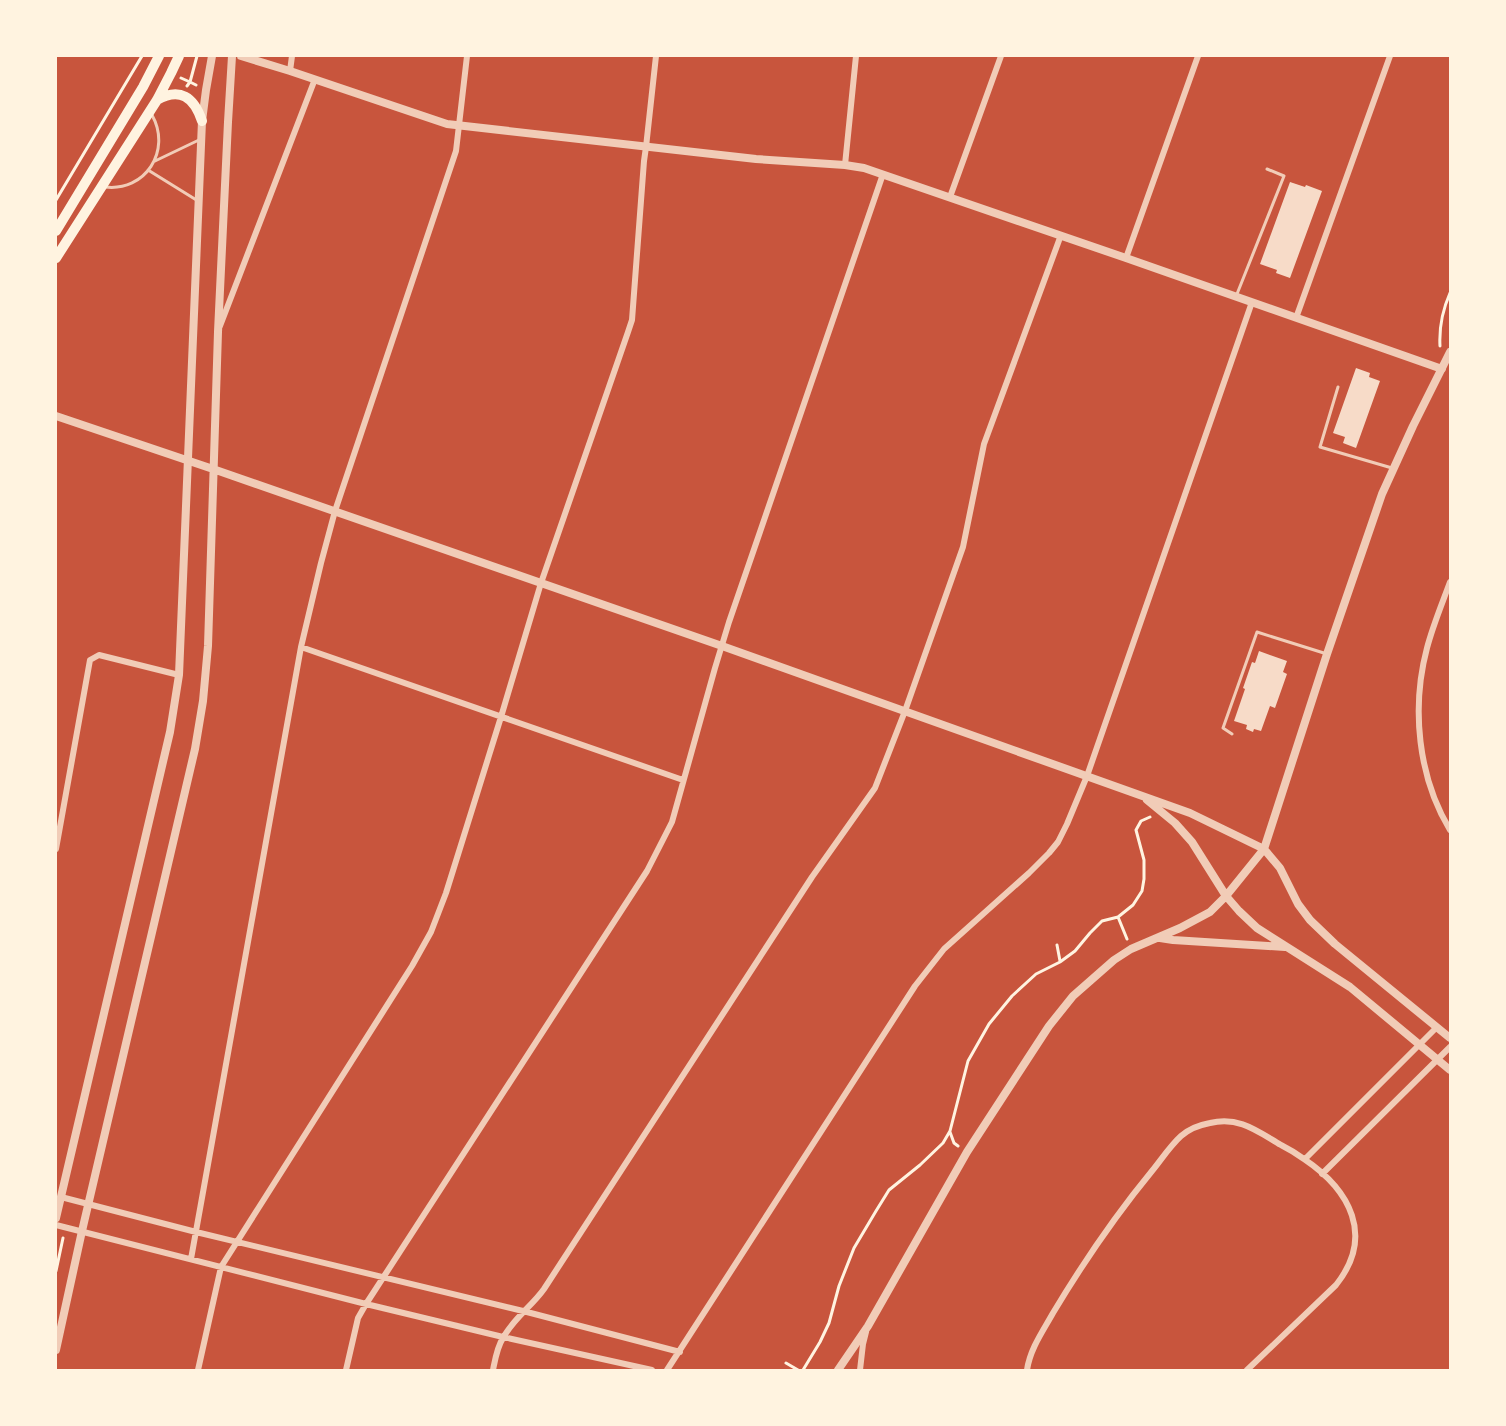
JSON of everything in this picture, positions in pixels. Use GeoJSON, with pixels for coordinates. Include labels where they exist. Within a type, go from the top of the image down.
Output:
{"type":"FeatureCollection","features":[{"type":"Feature","properties":{"kind":"main road"},"geometry":{"type":"LineString","coordinates":[[56,231],[143,87],[159,56]]}},
{"type":"Feature","properties":{"kind":"main road"},"geometry":{"type":"LineString","coordinates":[[56,258],[156,100],[179,56]]}},
{"type":"Feature","properties":{"kind":"main road"},"geometry":{"type":"LineString","coordinates":[[156,100],[173,93],[181,94],[199,110],[202,121]]}},
{"type":"Feature","properties":{"kind":"street"},"geometry":{"type":"LineString","coordinates":[[56,1218],[170,732],[179,675],[201,139],[212,56]]}},
{"type":"Feature","properties":{"kind":"street"},"geometry":{"type":"LineString","coordinates":[[56,1350],[197,740],[204,701],[208,646],[218,332],[232,56]]}},
{"type":"Feature","properties":{"kind":"street"},"geometry":{"type":"LineString","coordinates":[[241,56],[447,124],[756,159],[864,168],[1442,369]]}},
{"type":"Feature","properties":{"kind":"street"},"geometry":{"type":"LineString","coordinates":[[290,71],[292,56]]}},
{"type":"Feature","properties":{"kind":"street"},"geometry":{"type":"LineString","coordinates":[[191,1259],[301,647],[318,572],[335,511],[456,152],[467,56]]}},
{"type":"Feature","properties":{"kind":"street"},"geometry":{"type":"LineString","coordinates":[[198,1371],[221,1268],[412,966],[430,932],[446,893],[541,583],[630,326],[644,161],[656,56]]}},
{"type":"Feature","properties":{"kind":"street"},"geometry":{"type":"LineString","coordinates":[[845,165],[856,56]]}},
{"type":"Feature","properties":{"kind":"street"},"geometry":{"type":"LineString","coordinates":[[950,197],[1001,56]]}},
{"type":"Feature","properties":{"kind":"street"},"geometry":{"type":"LineString","coordinates":[[1126,258],[1198,56]]}},
{"type":"Feature","properties":{"kind":"street"},"geometry":{"type":"LineString","coordinates":[[1296,318],[1390,56]]}},
{"type":"Feature","properties":{"kind":"street"},"geometry":{"type":"LineString","coordinates":[[218,332],[315,79]]}},
{"type":"Feature","properties":{"kind":"street"},"geometry":{"type":"LineString","coordinates":[[346,1371],[358,1318],[366,1304],[646,871],[672,822],[722,646],[883,174]]}},
{"type":"Feature","properties":{"kind":"street"},"geometry":{"type":"LineString","coordinates":[[493,1371],[503,1337],[544,1289],[812,877],[875,788],[963,547],[984,444],[1061,235]]}},
{"type":"Feature","properties":{"kind":"street"},"geometry":{"type":"LineString","coordinates":[[667,1371],[915,986],[944,949],[1049,853],[1068,824],[1087,776],[1252,302]]}},
{"type":"Feature","properties":{"kind":"street"},"geometry":{"type":"LineString","coordinates":[[838,1371],[868,1326],[967,1152],[1055,1019],[1073,996],[1093,977],[1131,949],[1160,938],[1210,912],[1264,849],[1378,505],[1413,426],[1450,352]]}},
{"type":"Feature","properties":{"kind":"street"},"geometry":{"type":"LineString","coordinates":[[56,416],[722,646],[1190,813],[1264,849],[1280,868],[1298,904],[1310,920],[1335,944],[1450,1038]]}},
{"type":"Feature","properties":{"kind":"street"},"geometry":{"type":"LineString","coordinates":[[1450,582],[1427,646],[1419,692],[1418,715],[1424,761],[1430,783],[1450,830]]}},
{"type":"Feature","properties":{"kind":"street"},"geometry":{"type":"LineString","coordinates":[[301,647],[683,780]]}},
{"type":"Feature","properties":{"kind":"street"},"geometry":{"type":"LineString","coordinates":[[56,849],[90,660],[99,655],[179,675]]}},
{"type":"Feature","properties":{"kind":"street"},"geometry":{"type":"LineString","coordinates":[[1142,796],[1175,823],[1192,843],[1226,896],[1257,928],[1350,987],[1450,1070]]}},
{"type":"Feature","properties":{"kind":"street"},"geometry":{"type":"LineString","coordinates":[[1160,938],[1285,947]]}},
{"type":"Feature","properties":{"kind":"street"},"geometry":{"type":"LineString","coordinates":[[1305,1159],[1437,1027]]}},
{"type":"Feature","properties":{"kind":"street"},"geometry":{"type":"LineString","coordinates":[[1322,1174],[1450,1047]]}},
{"type":"Feature","properties":{"kind":"street"},"geometry":{"type":"LineString","coordinates":[[1027,1371],[1032,1351],[1064,1296],[1090,1254],[1142,1183],[1180,1137],[1211,1122],[1235,1122],[1246,1125],[1305,1159],[1335,1186],[1348,1203],[1355,1227],[1354,1252],[1344,1275],[1247,1371]]}},
{"type":"Feature","properties":{"kind":"street"},"geometry":{"type":"LineString","coordinates":[[61,1197],[524,1311],[680,1352]]}},
{"type":"Feature","properties":{"kind":"street"},"geometry":{"type":"LineString","coordinates":[[56,1225],[366,1304],[652,1371]]}},
{"type":"Feature","properties":{"kind":"street"},"geometry":{"type":"LineString","coordinates":[[860,1371],[868,1326]]}},
{"type":"Feature","properties":{"kind":"lane"},"geometry":{"type":"LineString","coordinates":[[101,186],[127,185],[142,176],[154,162],[159,136],[149,111]]}},
{"type":"Feature","properties":{"kind":"lane"},"geometry":{"type":"LineString","coordinates":[[154,162],[201,139]]}},
{"type":"Feature","properties":{"kind":"lane"},"geometry":{"type":"LineString","coordinates":[[1236,297],[1284,176],[1267,169]]}},
{"type":"Feature","properties":{"kind":"lane"},"geometry":{"type":"LineString","coordinates":[[148,170],[199,201]]}},
{"type":"Feature","properties":{"kind":"lane"},"geometry":{"type":"LineString","coordinates":[[1338,387],[1320,447],[1394,469]]}},
{"type":"Feature","properties":{"kind":"lane"},"geometry":{"type":"LineString","coordinates":[[1232,734],[1222,728],[1257,632],[1327,654]]}},
{"type":"Feature","properties":{"kind":"path"},"geometry":{"type":"LineString","coordinates":[[56,201],[142,56]]}},
{"type":"Feature","properties":{"kind":"path"},"geometry":{"type":"LineString","coordinates":[[1442,369],[1439,335],[1450,293]]}},
{"type":"Feature","properties":{"kind":"path"},"geometry":{"type":"LineString","coordinates":[[786,1363],[801,1371],[829,1323],[838,1286],[854,1248],[876,1210],[889,1190],[943,1143],[950,1131],[968,1061],[989,1024],[1012,996],[1036,974],[1060,962],[1075,951],[1102,921],[1118,917],[1133,905],[1142,891],[1144,879],[1144,860],[1136,830],[1140,821],[1163,812]]}},
{"type":"Feature","properties":{"kind":"path"},"geometry":{"type":"LineString","coordinates":[[1118,917],[1131,949]]}},
{"type":"Feature","properties":{"kind":"path"},"geometry":{"type":"LineString","coordinates":[[1057,945],[1060,962]]}},
{"type":"Feature","properties":{"kind":"path"},"geometry":{"type":"LineString","coordinates":[[950,1131],[954,1143],[967,1152]]}},
{"type":"Feature","properties":{"kind":"building"},"geometry":{"type":"Polygon","coordinates":[[[1290,182],[1322,191],[1290,278],[1260,264],[1290,182]]]}},
{"type":"Feature","properties":{"kind":"building"},"geometry":{"type":"Polygon","coordinates":[[[1356,368],[1370,373],[1369,377],[1380,381],[1356,448],[1343,443],[1345,437],[1333,433],[1356,368]]]}},
{"type":"Feature","properties":{"kind":"building"},"geometry":{"type":"Polygon","coordinates":[[[1259,651],[1287,661],[1283,672],[1287,674],[1275,708],[1270,706],[1261,731],[1254,729],[1253,732],[1246,729],[1247,725],[1234,721],[1252,662],[1255,663],[1259,651]]]}}]}
